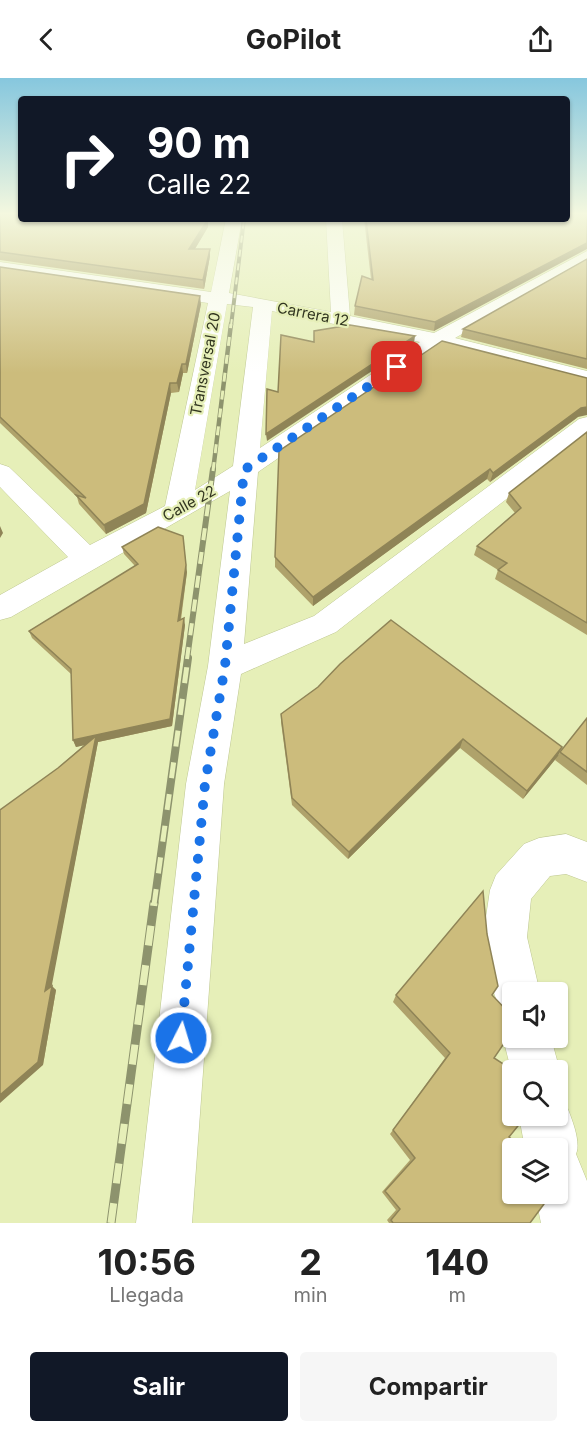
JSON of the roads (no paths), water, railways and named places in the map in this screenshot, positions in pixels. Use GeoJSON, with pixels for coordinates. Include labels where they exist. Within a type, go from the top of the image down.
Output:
{"type":"FeatureCollection","features":[{"type":"Feature","properties":{"kind":"street","name":"Transversal 20"},"geometry":{"type":"LineString","coordinates":[[177,510],[224,266]]}},
{"type":"Feature","properties":{"kind":"street"},"geometry":{"type":"LineString","coordinates":[[337,266],[341,318]]}},
{"type":"Feature","properties":{"kind":"street","name":"Calle 22"},"geometry":{"type":"LineString","coordinates":[[0,609],[210,493],[435,341],[568,266]]}},
{"type":"Feature","properties":{"kind":"street","name":"Carrera 12"},"geometry":{"type":"LineString","coordinates":[[0,267],[217,298],[235,298],[341,318],[523,360],[587,378]]}},
{"type":"Feature","properties":{"kind":"street"},"geometry":{"type":"LineString","coordinates":[[164,1223],[205,784],[225,666],[263,304]]}},
{"type":"Feature","properties":{"kind":"street"},"geometry":{"type":"LineString","coordinates":[[225,666],[325,624],[587,424]]}},
{"type":"Feature","properties":{"kind":"street"},"geometry":{"type":"LineString","coordinates":[[0,472],[87,559]]}},
{"type":"Feature","properties":{"kind":"street"},"geometry":{"type":"LineString","coordinates":[[515,982],[505,937],[511,890],[538,858],[566,854],[587,862]]}},
{"type":"Feature","properties":{"kind":"street"},"geometry":{"type":"LineString","coordinates":[[565,1204],[569,1223]]}},
{"type":"Feature","properties":{"kind":"railway"},"geometry":{"type":"LineString","coordinates":[[231,326],[238,266]]}},
{"type":"Feature","properties":{"kind":"railway"},"geometry":{"type":"LineString","coordinates":[[213,471],[231,324]]}},
{"type":"Feature","properties":{"kind":"railway"},"geometry":{"type":"LineString","coordinates":[[187,659],[213,469]]}},
{"type":"Feature","properties":{"kind":"railway"},"geometry":{"type":"LineString","coordinates":[[154,905],[188,658]]}},
{"type":"Feature","properties":{"kind":"railway"},"geometry":{"type":"LineString","coordinates":[[111,1223],[154,903]]}}]}
